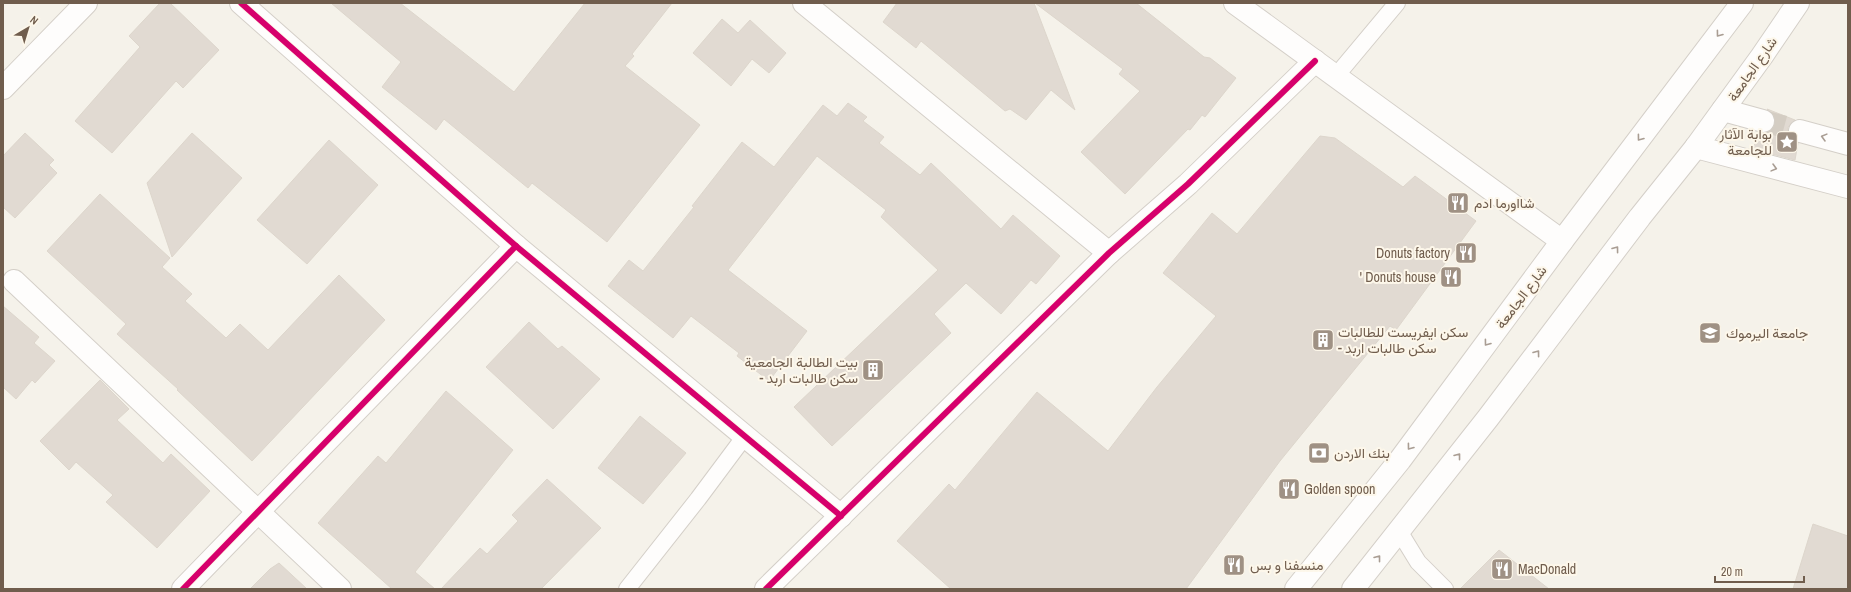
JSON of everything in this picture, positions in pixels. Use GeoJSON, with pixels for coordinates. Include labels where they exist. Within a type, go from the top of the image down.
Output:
{"type":"FeatureCollection","features":[{"type":"Feature","properties":{"kind":"street"},"geometry":{"type":"LineString","coordinates":[[3,88],[86,3]]}},
{"type":"Feature","properties":{"kind":"street"},"geometry":{"type":"LineString","coordinates":[[242,3],[516,246],[841,516]]}},
{"type":"Feature","properties":{"kind":"street"},"geometry":{"type":"LineString","coordinates":[[804,3],[1109,253]]}},
{"type":"Feature","properties":{"kind":"street"},"geometry":{"type":"LineString","coordinates":[[1235,3],[1562,241]]}},
{"type":"Feature","properties":{"kind":"street","name":"شارع الجامعة"},"geometry":{"type":"LineString","coordinates":[[1296,589],[1400,460],[1562,241],[1742,3]]}},
{"type":"Feature","properties":{"kind":"street","name":"شارع الجامعة"},"geometry":{"type":"LineString","coordinates":[[1354,589],[1488,418],[1640,217],[1696,147],[1798,3]]}},
{"type":"Feature","properties":{"kind":"street"},"geometry":{"type":"LineString","coordinates":[[766,589],[1109,253],[1188,184],[1315,61]]}},
{"type":"Feature","properties":{"kind":"street"},"geometry":{"type":"LineString","coordinates":[[1723,110],[1763,121]]}},
{"type":"Feature","properties":{"kind":"street"},"geometry":{"type":"LineString","coordinates":[[1800,131],[1848,144]]}},
{"type":"Feature","properties":{"kind":"street"},"geometry":{"type":"LineString","coordinates":[[1696,147],[1848,187]]}},
{"type":"Feature","properties":{"kind":"street"},"geometry":{"type":"LineString","coordinates":[[183,589],[516,246]]}},
{"type":"Feature","properties":{"kind":"street"},"geometry":{"type":"LineString","coordinates":[[14,281],[340,589]]}},
{"type":"Feature","properties":{"kind":"lane"},"geometry":{"type":"LineString","coordinates":[[1336,76],[1397,3]]}},
{"type":"Feature","properties":{"kind":"lane"},"geometry":{"type":"LineString","coordinates":[[627,589],[698,499],[745,436]]}},
{"type":"Feature","properties":{"kind":"lane"},"geometry":{"type":"LineString","coordinates":[[1399,531],[1418,562],[1445,589]]}},
{"type":"Feature","properties":{"kind":"building"},"geometry":{"type":"Polygon","coordinates":[[[160,3],[170,3],[219,50],[183,88],[176,81],[112,153],[75,121],[140,47],[129,36],[160,3]]]}},
{"type":"Feature","properties":{"kind":"building"},"geometry":{"type":"Polygon","coordinates":[[[331,3],[400,3],[514,92],[585,3],[672,3],[632,54],[634,56],[625,66],[700,125],[607,242],[532,183],[528,188],[444,119],[436,130],[382,87],[401,62],[331,3]]]}},
{"type":"Feature","properties":{"kind":"building"},"geometry":{"type":"Polygon","coordinates":[[[897,3],[1034,3],[1075,110],[1051,90],[1026,120],[1010,109],[1005,111],[921,41],[916,48],[883,22],[897,3]]]}},
{"type":"Feature","properties":{"kind":"building"},"geometry":{"type":"Polygon","coordinates":[[[1035,3],[1136,3],[1204,57],[1210,58],[1236,78],[1205,117],[1202,115],[1190,130],[1188,129],[1125,194],[1081,152],[1140,91],[1119,74],[1123,69],[1035,3]]]}},
{"type":"Feature","properties":{"kind":"building"},"geometry":{"type":"Polygon","coordinates":[[[722,19],[738,33],[750,20],[786,53],[769,73],[752,59],[731,86],[693,53],[722,19]]]}},
{"type":"Feature","properties":{"kind":"building"},"geometry":{"type":"Polygon","coordinates":[[[848,103],[867,117],[863,121],[884,137],[879,143],[920,175],[931,163],[1001,229],[1013,215],[1060,256],[1036,284],[1031,280],[1001,314],[966,283],[934,314],[951,333],[832,446],[794,407],[938,270],[881,217],[886,210],[817,156],[728,270],[807,331],[769,381],[737,356],[739,353],[691,316],[673,338],[608,286],[629,260],[643,271],[694,207],[692,206],[742,142],[774,167],[823,105],[837,116],[848,103]]]}},
{"type":"Feature","properties":{"kind":"building"},"geometry":{"type":"Polygon","coordinates":[[[1767,109],[1795,120],[1788,127],[1788,134],[1791,140],[1798,143],[1795,160],[1753,149],[1759,133],[1767,133],[1772,130],[1775,125],[1775,117],[1767,109]]]}},
{"type":"Feature","properties":{"kind":"building"},"geometry":{"type":"Polygon","coordinates":[[[25,133],[54,160],[49,165],[57,173],[15,218],[3,207],[3,156],[25,133]]]}},
{"type":"Feature","properties":{"kind":"building"},"geometry":{"type":"Polygon","coordinates":[[[192,133],[242,178],[172,257],[147,183],[192,133]]]}},
{"type":"Feature","properties":{"kind":"building"},"geometry":{"type":"Polygon","coordinates":[[[1320,136],[1335,138],[1403,187],[1415,176],[1476,221],[1396,330],[1390,326],[1280,461],[1186,589],[951,589],[897,541],[949,484],[955,490],[1037,392],[1108,451],[1157,387],[1216,316],[1163,273],[1212,213],[1237,234],[1320,136]]]}},
{"type":"Feature","properties":{"kind":"building"},"geometry":{"type":"Polygon","coordinates":[[[329,140],[378,185],[307,264],[257,220],[329,140]]]}},
{"type":"Feature","properties":{"kind":"building"},"geometry":{"type":"Polygon","coordinates":[[[100,194],[170,258],[162,267],[192,294],[185,301],[226,338],[240,324],[268,350],[339,275],[385,320],[252,461],[177,390],[178,389],[117,334],[126,324],[47,251],[100,194]]]}},
{"type":"Feature","properties":{"kind":"building"},"geometry":{"type":"Polygon","coordinates":[[[3,306],[39,337],[34,343],[55,361],[35,383],[32,380],[16,399],[3,387],[3,306]]]}},
{"type":"Feature","properties":{"kind":"building"},"geometry":{"type":"Polygon","coordinates":[[[529,322],[558,349],[562,346],[600,379],[553,429],[486,367],[529,322]]]}},
{"type":"Feature","properties":{"kind":"building"},"geometry":{"type":"Polygon","coordinates":[[[100,380],[129,409],[117,420],[163,463],[171,454],[210,491],[157,548],[106,502],[113,495],[76,462],[69,470],[40,441],[100,380]]]}},
{"type":"Feature","properties":{"kind":"building"},"geometry":{"type":"Polygon","coordinates":[[[446,391],[513,450],[415,572],[435,589],[392,589],[318,523],[378,456],[386,463],[446,391]]]}},
{"type":"Feature","properties":{"kind":"building"},"geometry":{"type":"Polygon","coordinates":[[[640,416],[686,453],[643,504],[598,468],[640,416]]]}},
{"type":"Feature","properties":{"kind":"building"},"geometry":{"type":"Polygon","coordinates":[[[547,479],[601,528],[541,589],[441,589],[480,548],[487,554],[518,521],[512,515],[547,479]]]}},
{"type":"Feature","properties":{"kind":"building"},"geometry":{"type":"Polygon","coordinates":[[[1813,524],[1848,536],[1848,589],[1793,589],[1813,524]]]}},
{"type":"Feature","properties":{"kind":"building","name":"MacDonald"},"geometry":{"type":"Polygon","coordinates":[[[1499,550],[1549,589],[1460,589],[1499,550]]]}},
{"type":"Feature","properties":{"kind":"building"},"geometry":{"type":"Polygon","coordinates":[[[279,563],[307,589],[250,589],[270,569],[279,563]]]}},
{"type":"Feature","properties":{"kind":"tunnel"},"geometry":{"type":"LineString","coordinates":[[1763,121],[1800,131]]}},
{"type":"Feature","properties":{"kind":"cycle path"},"geometry":{"type":"LineString","coordinates":[[241,3],[516,246],[841,516]]}},
{"type":"Feature","properties":{"kind":"cycle path"},"geometry":{"type":"LineString","coordinates":[[766,589],[1109,253],[1188,184],[1315,61]]}},
{"type":"Feature","properties":{"kind":"cycle path"},"geometry":{"type":"LineString","coordinates":[[183,589],[516,246]]}},
{"type":"Feature","properties":{"kind":"place","name":"بوابة الآثار للجامعة"},"geometry":{"type":"Point","coordinates":[1787,142]}},
{"type":"Feature","properties":{"kind":"place","name":"شااورما ادم"},"geometry":{"type":"Point","coordinates":[1458,203]}},
{"type":"Feature","properties":{"kind":"place","name":"Donuts factory"},"geometry":{"type":"Point","coordinates":[1466,253]}},
{"type":"Feature","properties":{"kind":"place","name":"' Donuts house"},"geometry":{"type":"Point","coordinates":[1451,277]}},
{"type":"Feature","properties":{"kind":"place","name":"جامعة اليرموك"},"geometry":{"type":"Point","coordinates":[1710,333]}},
{"type":"Feature","properties":{"kind":"place","name":"سكن ايفريست للطالبات - سكن طالبات اربد"},"geometry":{"type":"Point","coordinates":[1323,340]}},
{"type":"Feature","properties":{"kind":"place","name":"بيت الطالبة الجامعية - سكن طالبات اربد"},"geometry":{"type":"Point","coordinates":[873,370]}},
{"type":"Feature","properties":{"kind":"place","name":"بنك الاردن"},"geometry":{"type":"Point","coordinates":[1319,453]}},
{"type":"Feature","properties":{"kind":"place","name":"Golden spoon"},"geometry":{"type":"Point","coordinates":[1289,489]}},
{"type":"Feature","properties":{"kind":"place","name":"منسفنا و بس"},"geometry":{"type":"Point","coordinates":[1234,565]}},
{"type":"Feature","properties":{"kind":"place","name":"MacDonald"},"geometry":{"type":"Point","coordinates":[1502,569]}}]}
